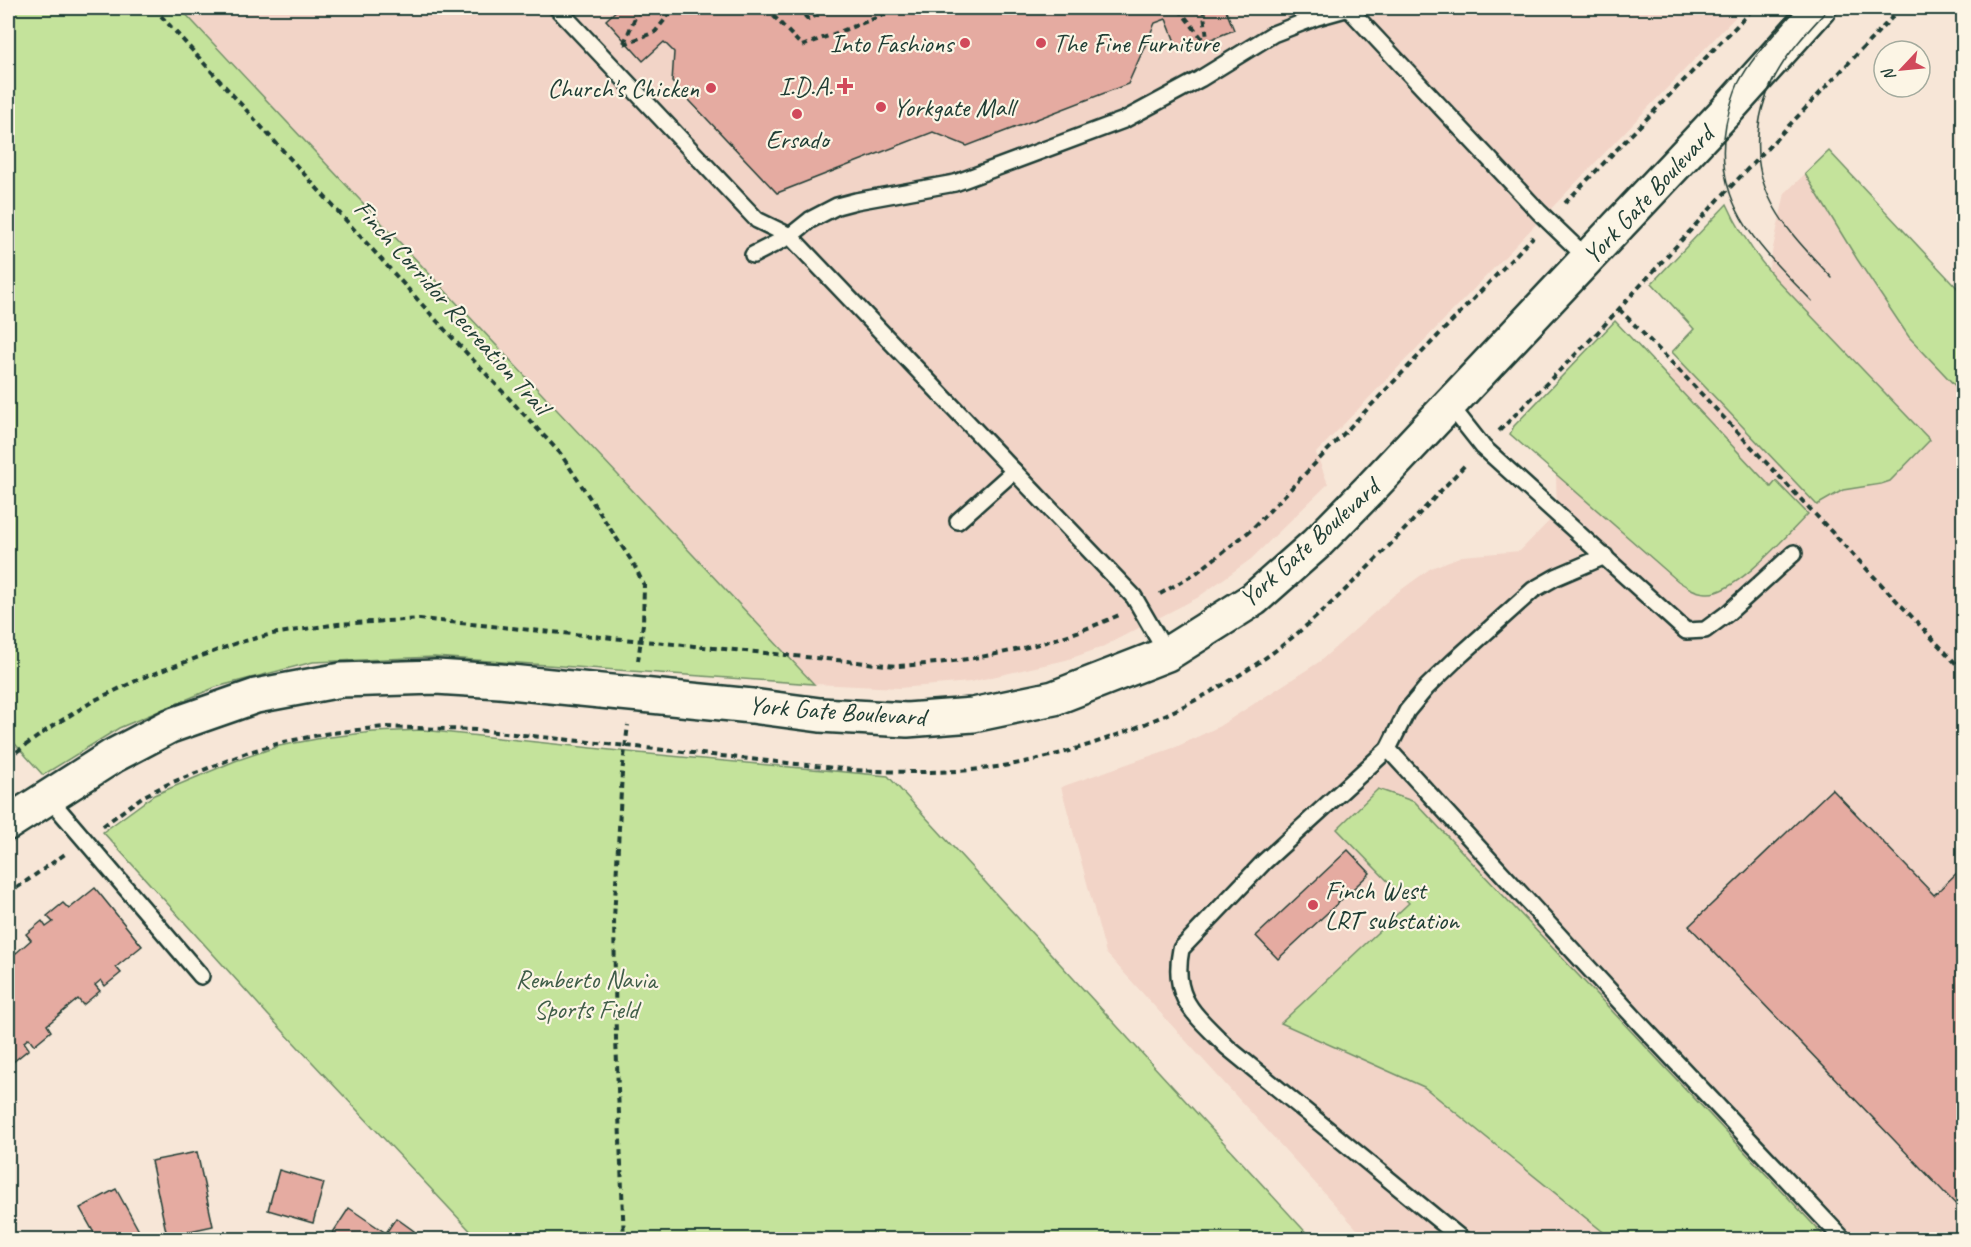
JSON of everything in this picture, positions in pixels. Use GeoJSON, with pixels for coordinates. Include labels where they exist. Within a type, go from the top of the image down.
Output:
{"type":"FeatureCollection","features":[{"type":"Feature","properties":{"kind":"street","name":"York Gate Boulevard"},"geometry":{"type":"LineString","coordinates":[[8,823],[112,756],[170,726],[256,696],[341,680],[436,677],[500,681],[752,706],[820,716],[908,720],[973,715],[1054,698],[1167,654],[1254,599],[1316,544],[1588,259],[1819,8]]}},
{"type":"Feature","properties":{"kind":"lane"},"geometry":{"type":"LineString","coordinates":[[557,8],[757,220],[790,236],[1134,597],[1167,654]]}},
{"type":"Feature","properties":{"kind":"lane"},"geometry":{"type":"LineString","coordinates":[[753,255],[790,236],[810,220],[837,206],[955,183],[1124,120],[1200,79],[1273,34],[1348,8],[1539,212],[1588,259]]}},
{"type":"Feature","properties":{"kind":"lane"},"geometry":{"type":"LineString","coordinates":[[1449,404],[1483,447],[1686,632],[1705,630],[1728,613],[1794,553]]}},
{"type":"Feature","properties":{"kind":"lane"},"geometry":{"type":"LineString","coordinates":[[958,521],[1014,471]]}},
{"type":"Feature","properties":{"kind":"lane"},"geometry":{"type":"LineString","coordinates":[[1463,1239],[1227,1047],[1186,1003],[1179,985],[1177,968],[1181,949],[1264,862],[1388,748],[1407,711],[1427,687],[1526,596],[1556,577],[1605,556]]}},
{"type":"Feature","properties":{"kind":"lane"},"geometry":{"type":"LineString","coordinates":[[1388,748],[1642,1026],[1844,1239]]}},
{"type":"Feature","properties":{"kind":"lane"},"geometry":{"type":"LineString","coordinates":[[48,797],[201,976]]}},
{"type":"Feature","properties":{"kind":"path","name":"Finch Corridor Recreation Trail"},"geometry":{"type":"LineString","coordinates":[[154,8],[446,331],[560,453],[633,563],[644,585],[643,624],[636,669]]}},
{"type":"Feature","properties":{"kind":"path"},"geometry":{"type":"LineString","coordinates":[[644,8],[638,13],[624,44],[654,32],[674,8]]}},
{"type":"Feature","properties":{"kind":"path"},"geometry":{"type":"LineString","coordinates":[[766,8],[802,46],[902,8]]}},
{"type":"Feature","properties":{"kind":"path"},"geometry":{"type":"LineString","coordinates":[[798,8],[808,19],[836,8]]}},
{"type":"Feature","properties":{"kind":"path"},"geometry":{"type":"LineString","coordinates":[[877,8],[880,16]]}},
{"type":"Feature","properties":{"kind":"path"},"geometry":{"type":"LineString","coordinates":[[1181,8],[1182,13],[1208,46]]}},
{"type":"Feature","properties":{"kind":"path"},"geometry":{"type":"LineString","coordinates":[[8,894],[142,797],[168,784],[249,752],[324,734],[383,728],[425,727],[476,730],[853,770],[915,772],[989,768],[1054,755],[1109,738],[1168,713],[1216,689],[1258,663],[1298,633],[1345,590],[1619,309],[1720,198],[1901,8]]}},
{"type":"Feature","properties":{"kind":"path"},"geometry":{"type":"LineString","coordinates":[[1619,309],[1964,672]]}},
{"type":"Feature","properties":{"kind":"path"},"geometry":{"type":"LineString","coordinates":[[624,1239],[614,919],[625,747],[629,719]]}},
{"type":"Feature","properties":{"kind":"shaded area"},"geometry":{"type":"Polygon","coordinates":[[[180,8],[1744,8],[1316,453],[1328,484],[1251,559],[1197,598],[1100,648],[1066,660],[970,682],[899,688],[814,684],[180,8]]]}},
{"type":"Feature","properties":{"kind":"shaded area"},"geometry":{"type":"Polygon","coordinates":[[[1829,151],[1963,294],[1963,1239],[1366,1239],[1106,953],[1061,787],[1176,747],[1218,727],[1319,662],[1394,595],[1431,568],[1462,556],[1520,551],[1557,513],[1556,475],[1676,367],[1766,280],[1785,193],[1829,151]]]}},
{"type":"Feature","properties":{"kind":"green space"},"geometry":{"type":"Polygon","coordinates":[[[8,8],[180,8],[814,684],[434,657],[313,662],[216,687],[119,728],[43,775],[8,736],[8,8]]]}},
{"type":"Feature","properties":{"kind":"green space"},"geometry":{"type":"Polygon","coordinates":[[[1829,151],[1963,294],[1963,394],[1909,337],[1857,259],[1805,174],[1829,151]]]}},
{"type":"Feature","properties":{"kind":"green space"},"geometry":{"type":"Polygon","coordinates":[[[1727,204],[1748,242],[1774,277],[1930,440],[1890,481],[1843,490],[1817,505],[1672,352],[1694,329],[1652,283],[1727,204]]]}},
{"type":"Feature","properties":{"kind":"green space"},"geometry":{"type":"Polygon","coordinates":[[[1615,321],[1771,487],[1776,481],[1808,514],[1760,562],[1719,591],[1699,592],[1678,581],[1510,434],[1514,426],[1615,321]]]}},
{"type":"Feature","properties":{"kind":"green space","name":"Remberto Navia Sports Field"},"geometry":{"type":"Polygon","coordinates":[[[423,730],[888,776],[1312,1239],[478,1239],[268,1015],[103,832],[154,795],[235,761],[279,746],[373,732],[423,730]]]}},
{"type":"Feature","properties":{"kind":"green space"},"geometry":{"type":"Polygon","coordinates":[[[1378,789],[1415,802],[1827,1239],[1612,1239],[1424,1087],[1281,1023],[1409,903],[1337,829],[1378,789]]]}},
{"type":"Feature","properties":{"kind":"building","name":"Yorkgate Mall"},"geometry":{"type":"Polygon","coordinates":[[[619,8],[1225,8],[1234,30],[1179,52],[1166,19],[1155,23],[1128,84],[967,146],[933,132],[777,193],[672,82],[674,52],[664,42],[643,61],[606,20],[619,8]]]}},
{"type":"Feature","properties":{"kind":"building"},"geometry":{"type":"Polygon","coordinates":[[[1832,789],[1934,895],[1964,866],[1964,1213],[1689,926],[1832,789]]]}},
{"type":"Feature","properties":{"kind":"building","name":"Finch West LRT substation"},"geometry":{"type":"Polygon","coordinates":[[[1348,850],[1370,873],[1278,959],[1256,936],[1348,850]]]}},
{"type":"Feature","properties":{"kind":"building"},"geometry":{"type":"Polygon","coordinates":[[[95,888],[142,946],[116,967],[121,973],[105,986],[101,980],[95,985],[100,991],[83,1005],[78,999],[47,1025],[51,1031],[34,1045],[29,1038],[24,1042],[29,1049],[13,1062],[8,1057],[8,960],[31,940],[26,934],[42,921],[46,927],[53,922],[47,916],[63,903],[69,909],[95,888]]]}},
{"type":"Feature","properties":{"kind":"building"},"geometry":{"type":"Polygon","coordinates":[[[197,1152],[213,1226],[167,1236],[151,1161],[197,1152]]]}},
{"type":"Feature","properties":{"kind":"building"},"geometry":{"type":"Polygon","coordinates":[[[279,1170],[324,1183],[313,1223],[268,1210],[279,1170]]]}},
{"type":"Feature","properties":{"kind":"building"},"geometry":{"type":"Polygon","coordinates":[[[116,1189],[144,1240],[98,1240],[80,1208],[116,1189]]]}},
{"type":"Feature","properties":{"kind":"building"},"geometry":{"type":"Polygon","coordinates":[[[349,1208],[386,1233],[396,1218],[414,1231],[409,1240],[328,1240],[349,1208]]]}},
{"type":"Feature","properties":{"kind":"tram line"},"geometry":{"type":"LineString","coordinates":[[1797,8],[1758,54],[1738,84],[1726,124],[1723,152],[1726,178],[1733,201],[1744,223],[1758,243],[1812,301]]}},
{"type":"Feature","properties":{"kind":"tram line"},"geometry":{"type":"LineString","coordinates":[[1829,8],[1791,52],[1772,84],[1760,117],[1758,152],[1760,169],[1772,203],[1799,242],[1832,278]]}},
{"type":"Feature","properties":{"kind":"place","name":"Into Fashions"},"geometry":{"type":"Point","coordinates":[965,43]}},
{"type":"Feature","properties":{"kind":"place","name":"The Fine Furniture"},"geometry":{"type":"Point","coordinates":[1041,43]}},
{"type":"Feature","properties":{"kind":"place","name":"I.D.A."},"geometry":{"type":"Point","coordinates":[845,86]}},
{"type":"Feature","properties":{"kind":"place","name":"Church's Chicken"},"geometry":{"type":"Point","coordinates":[711,88]}},
{"type":"Feature","properties":{"kind":"place","name":"Yorkgate Mall"},"geometry":{"type":"Point","coordinates":[881,107]}},
{"type":"Feature","properties":{"kind":"place","name":"Ersado"},"geometry":{"type":"Point","coordinates":[797,114]}},
{"type":"Feature","properties":{"kind":"place","name":"Finch West LRT substation"},"geometry":{"type":"Point","coordinates":[1313,905]}}]}
